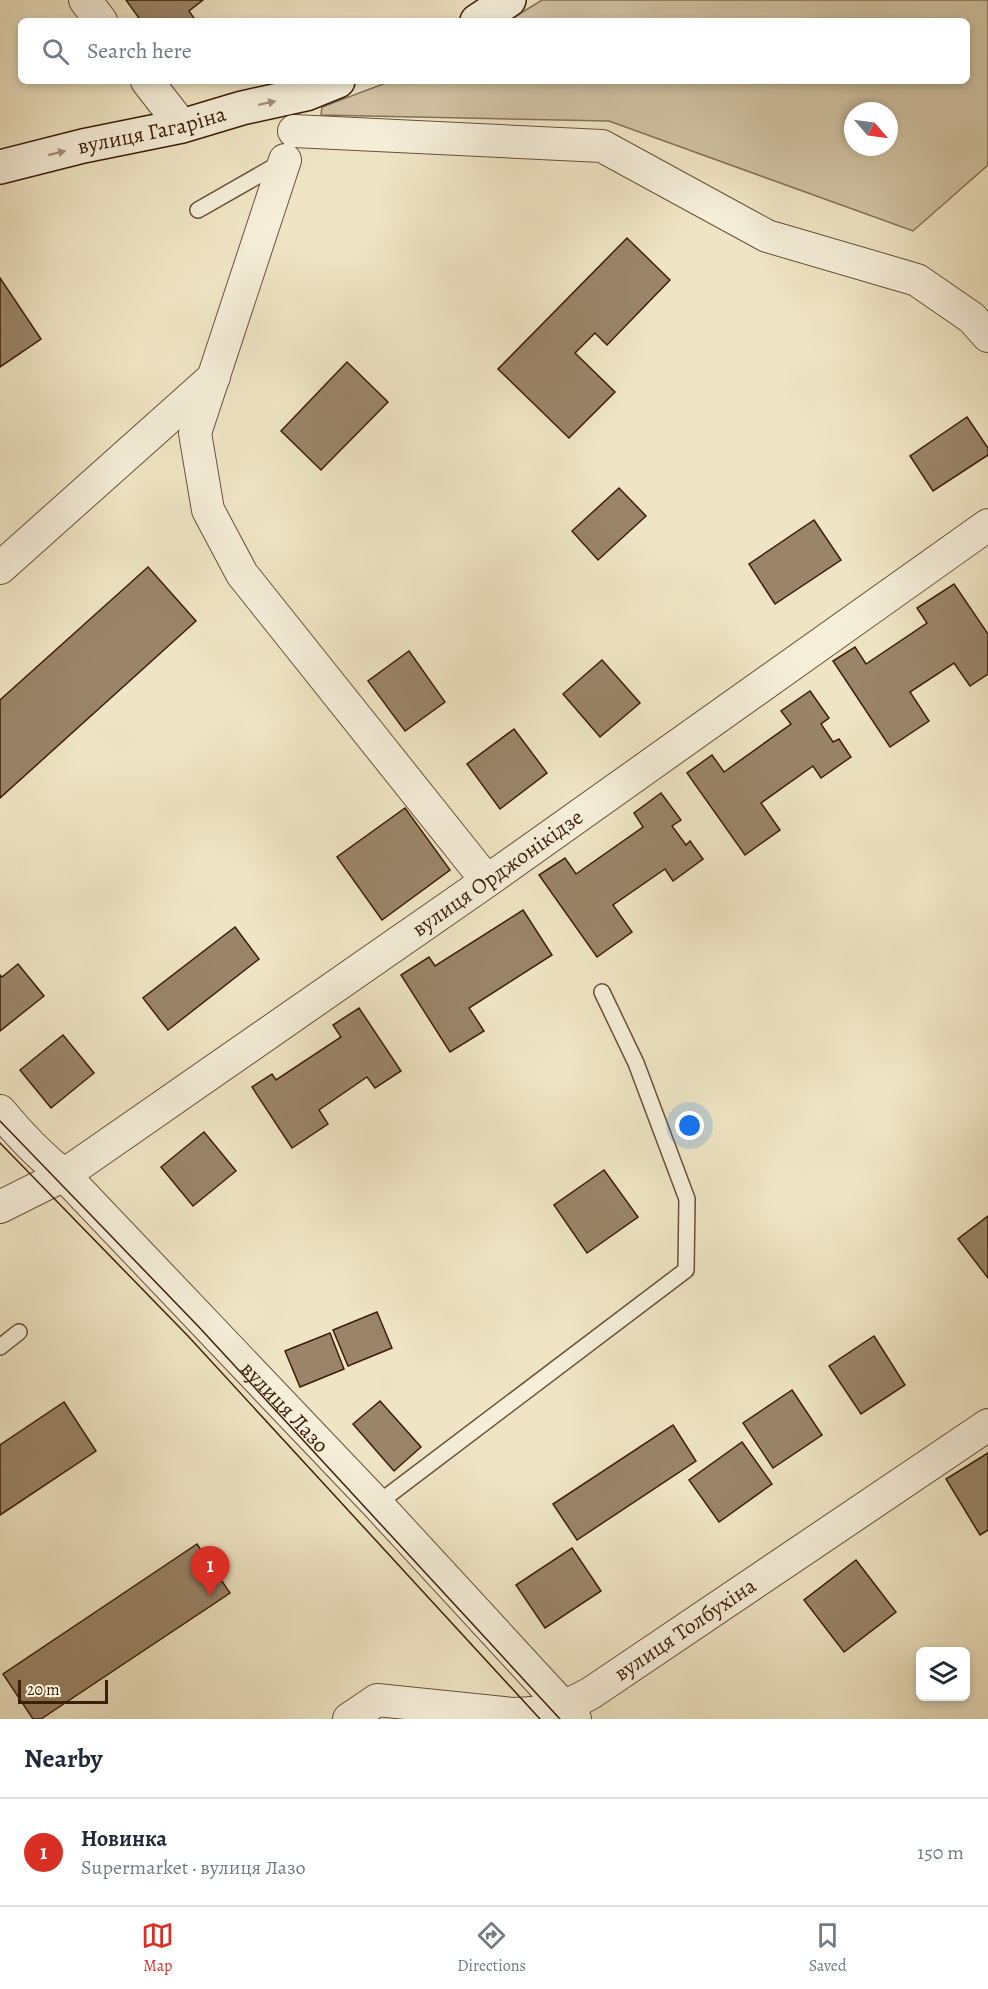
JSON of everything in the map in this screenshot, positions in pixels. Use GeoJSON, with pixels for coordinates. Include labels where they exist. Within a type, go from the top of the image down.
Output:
{"type":"FeatureCollection","features":[{"type":"Feature","properties":{"kind":"main road"},"geometry":{"type":"LineString","coordinates":[[482,18],[509,0]]}},
{"type":"Feature","properties":{"kind":"main road","name":"вулиця Гагаріна"},"geometry":{"type":"LineString","coordinates":[[0,167],[83,146],[182,126],[242,108],[306,94],[331,84]]}},
{"type":"Feature","properties":{"kind":"street"},"geometry":{"type":"LineString","coordinates":[[85,0],[99,18]]}},
{"type":"Feature","properties":{"kind":"street"},"geometry":{"type":"LineString","coordinates":[[149,84],[182,126]]}},
{"type":"Feature","properties":{"kind":"street"},"geometry":{"type":"LineString","coordinates":[[487,881],[242,574],[208,510],[195,434],[289,146],[602,146],[767,236],[917,280],[972,318],[988,336]]}},
{"type":"Feature","properties":{"kind":"street"},"geometry":{"type":"LineString","coordinates":[[0,568],[214,376]]}},
{"type":"Feature","properties":{"kind":"street","name":"вулиця Орджонікідзе"},"geometry":{"type":"LineString","coordinates":[[0,1207],[64,1176],[487,881],[988,525]]}},
{"type":"Feature","properties":{"kind":"street","name":"вулиця Лазо"},"geometry":{"type":"LineString","coordinates":[[0,1111],[377,1504],[570,1713]]}},
{"type":"Feature","properties":{"kind":"street","name":"вулиця Толбухіна"},"geometry":{"type":"LineString","coordinates":[[349,1719],[377,1700],[513,1714],[570,1713],[591,1693],[988,1425]]}},
{"type":"Feature","properties":{"kind":"lane"},"geometry":{"type":"LineString","coordinates":[[198,210],[289,146],[306,94]]}},
{"type":"Feature","properties":{"kind":"lane"},"geometry":{"type":"LineString","coordinates":[[377,1504],[686,1270],[687,1200],[636,1063],[602,992]]}},
{"type":"Feature","properties":{"kind":"lane"},"geometry":{"type":"LineString","coordinates":[[0,1347],[19,1332]]}},
{"type":"Feature","properties":{"kind":"shaded area"},"geometry":{"type":"Polygon","coordinates":[[[542,0],[988,0],[988,165],[913,231],[609,121],[321,115],[322,107],[383,84],[970,84],[970,18],[513,18],[542,0]]]}},
{"type":"Feature","properties":{"kind":"building"},"geometry":{"type":"Polygon","coordinates":[[[126,0],[203,0],[189,11],[194,18],[139,18],[126,0]]]}},
{"type":"Feature","properties":{"kind":"building"},"geometry":{"type":"Polygon","coordinates":[[[627,238],[670,280],[607,345],[595,333],[575,353],[615,392],[569,438],[498,369],[627,238]]]}},
{"type":"Feature","properties":{"kind":"building"},"geometry":{"type":"Polygon","coordinates":[[[0,278],[41,339],[0,367],[0,278]]]}},
{"type":"Feature","properties":{"kind":"building"},"geometry":{"type":"Polygon","coordinates":[[[347,362],[388,402],[321,470],[281,431],[347,362]]]}},
{"type":"Feature","properties":{"kind":"building"},"geometry":{"type":"Polygon","coordinates":[[[967,417],[988,448],[988,455],[933,491],[910,456],[967,417]]]}},
{"type":"Feature","properties":{"kind":"building"},"geometry":{"type":"Polygon","coordinates":[[[619,488],[646,516],[598,560],[572,531],[619,488]]]}},
{"type":"Feature","properties":{"kind":"building"},"geometry":{"type":"Polygon","coordinates":[[[814,520],[841,560],[775,604],[749,564],[814,520]]]}},
{"type":"Feature","properties":{"kind":"building"},"geometry":{"type":"Polygon","coordinates":[[[148,567],[196,621],[0,798],[0,700],[148,567]]]}},
{"type":"Feature","properties":{"kind":"building"},"geometry":{"type":"Polygon","coordinates":[[[954,584],[988,634],[988,674],[970,686],[954,663],[910,692],[929,721],[890,747],[833,661],[855,647],[866,664],[927,623],[917,608],[954,584]]]}},
{"type":"Feature","properties":{"kind":"building"},"geometry":{"type":"Polygon","coordinates":[[[409,651],[445,702],[405,731],[368,681],[409,651]]]}},
{"type":"Feature","properties":{"kind":"building"},"geometry":{"type":"Polygon","coordinates":[[[602,660],[640,703],[600,737],[563,694],[602,660]]]}},
{"type":"Feature","properties":{"kind":"building"},"geometry":{"type":"Polygon","coordinates":[[[810,691],[829,718],[821,724],[833,742],[839,739],[851,757],[821,778],[813,766],[761,803],[780,830],[745,855],[687,773],[712,755],[724,772],[791,724],[781,711],[810,691]]]}},
{"type":"Feature","properties":{"kind":"building"},"geometry":{"type":"Polygon","coordinates":[[[514,729],[547,773],[500,809],[467,764],[514,729]]]}},
{"type":"Feature","properties":{"kind":"building"},"geometry":{"type":"Polygon","coordinates":[[[661,793],[681,820],[672,826],[686,845],[690,841],[703,859],[673,881],[665,869],[613,905],[632,932],[597,957],[539,875],[565,858],[576,874],[643,827],[634,813],[661,793]]]}},
{"type":"Feature","properties":{"kind":"building"},"geometry":{"type":"Polygon","coordinates":[[[405,808],[450,870],[382,920],[337,857],[405,808]]]}},
{"type":"Feature","properties":{"kind":"building"},"geometry":{"type":"Polygon","coordinates":[[[523,910],[552,955],[469,1008],[484,1031],[450,1052],[401,975],[429,957],[435,966],[523,910]]]}},
{"type":"Feature","properties":{"kind":"building"},"geometry":{"type":"Polygon","coordinates":[[[235,927],[259,959],[168,1030],[143,998],[235,927]]]}},
{"type":"Feature","properties":{"kind":"building"},"geometry":{"type":"Polygon","coordinates":[[[18,964],[44,996],[0,1031],[0,975],[2,977],[18,964]]]}},
{"type":"Feature","properties":{"kind":"building"},"geometry":{"type":"Polygon","coordinates":[[[359,1008],[401,1071],[375,1088],[367,1077],[319,1110],[328,1124],[292,1148],[252,1087],[272,1074],[276,1080],[341,1037],[333,1025],[359,1008]]]}},
{"type":"Feature","properties":{"kind":"building"},"geometry":{"type":"Polygon","coordinates":[[[63,1035],[94,1073],[51,1108],[20,1070],[63,1035]]]}},
{"type":"Feature","properties":{"kind":"building"},"geometry":{"type":"Polygon","coordinates":[[[204,1132],[236,1171],[193,1206],[161,1167],[204,1132]]]}},
{"type":"Feature","properties":{"kind":"building"},"geometry":{"type":"Polygon","coordinates":[[[604,1170],[638,1217],[587,1253],[554,1205],[604,1170]]]}},
{"type":"Feature","properties":{"kind":"building"},"geometry":{"type":"Polygon","coordinates":[[[988,1216],[988,1278],[958,1239],[988,1216]]]}},
{"type":"Feature","properties":{"kind":"building"},"geometry":{"type":"Polygon","coordinates":[[[377,1312],[392,1348],[348,1366],[333,1330],[377,1312]]]}},
{"type":"Feature","properties":{"kind":"building"},"geometry":{"type":"Polygon","coordinates":[[[330,1333],[344,1369],[300,1387],[285,1351],[330,1333]]]}},
{"type":"Feature","properties":{"kind":"building"},"geometry":{"type":"Polygon","coordinates":[[[874,1336],[905,1385],[861,1414],[829,1366],[874,1336]]]}},
{"type":"Feature","properties":{"kind":"building"},"geometry":{"type":"Polygon","coordinates":[[[792,1390],[822,1435],[773,1468],[743,1423],[792,1390]]]}},
{"type":"Feature","properties":{"kind":"building"},"geometry":{"type":"Polygon","coordinates":[[[380,1401],[421,1447],[394,1471],[353,1424],[380,1401]]]}},
{"type":"Feature","properties":{"kind":"building"},"geometry":{"type":"Polygon","coordinates":[[[64,1402],[96,1451],[0,1515],[0,1445],[64,1402]]]}},
{"type":"Feature","properties":{"kind":"building"},"geometry":{"type":"Polygon","coordinates":[[[673,1425],[696,1461],[577,1540],[553,1504],[673,1425]]]}},
{"type":"Feature","properties":{"kind":"building"},"geometry":{"type":"Polygon","coordinates":[[[742,1442],[772,1484],[719,1522],[689,1480],[742,1442]]]}},
{"type":"Feature","properties":{"kind":"building"},"geometry":{"type":"Polygon","coordinates":[[[988,1453],[988,1530],[980,1535],[946,1479],[988,1453]]]}},
{"type":"Feature","properties":{"kind":"building"},"geometry":{"type":"Polygon","coordinates":[[[197,1544],[230,1593],[41,1719],[33,1719],[3,1674],[197,1544]]]}},
{"type":"Feature","properties":{"kind":"building"},"geometry":{"type":"Polygon","coordinates":[[[572,1548],[601,1591],[545,1628],[516,1585],[572,1548]]]}},
{"type":"Feature","properties":{"kind":"building"},"geometry":{"type":"Polygon","coordinates":[[[856,1560],[896,1612],[844,1652],[804,1600],[856,1560]]]}},
{"type":"Feature","properties":{"kind":"tram line"},"geometry":{"type":"LineString","coordinates":[[0,1121],[198,1326],[560,1719]]}},
{"type":"Feature","properties":{"kind":"tram line"},"geometry":{"type":"LineString","coordinates":[[0,1143],[188,1336],[540,1719]]}},
{"type":"Feature","properties":{"kind":"place","name":"Новинка"},"geometry":{"type":"Point","coordinates":[210,1596]}}]}
